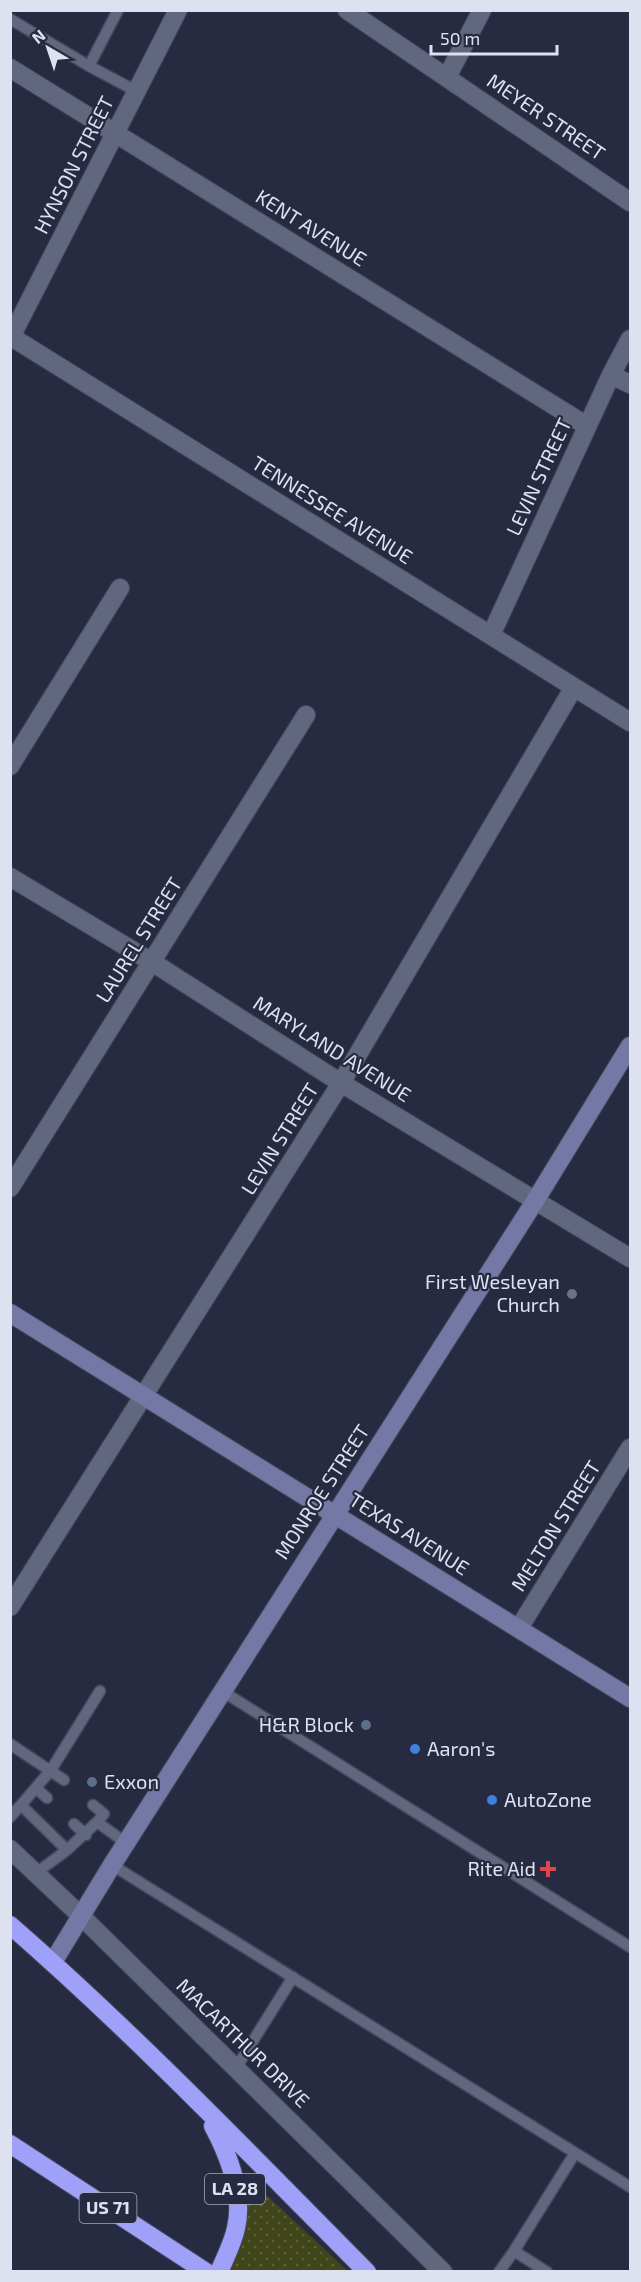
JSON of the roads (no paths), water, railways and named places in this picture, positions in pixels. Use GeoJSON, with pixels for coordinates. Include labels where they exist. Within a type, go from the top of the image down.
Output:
{"type":"FeatureCollection","features":[{"type":"Feature","properties":{"kind":"highway"},"geometry":{"type":"LineString","coordinates":[[10,1925],[53,1962],[205,2109],[367,2271]]}},
{"type":"Feature","properties":{"kind":"highway","name":"LA 28"},"geometry":{"type":"LineString","coordinates":[[205,2109],[229,2155],[238,2203],[237,2228],[219,2271]]}},
{"type":"Feature","properties":{"kind":"highway","name":"US 71"},"geometry":{"type":"LineString","coordinates":[[10,2144],[206,2271]]}},
{"type":"Feature","properties":{"kind":"main road","name":"MONROE STREET"},"geometry":{"type":"LineString","coordinates":[[53,1962],[80,1915],[535,1201],[630,1046]]}},
{"type":"Feature","properties":{"kind":"main road","name":"TEXAS AVENUE"},"geometry":{"type":"LineString","coordinates":[[10,1313],[630,1698]]}},
{"type":"Feature","properties":{"kind":"street","name":"HYNSON STREET"},"geometry":{"type":"LineString","coordinates":[[11,337],[178,10]]}},
{"type":"Feature","properties":{"kind":"street","name":"MEYER STREET"},"geometry":{"type":"LineString","coordinates":[[347,10],[630,202]]}},
{"type":"Feature","properties":{"kind":"street"},"geometry":{"type":"LineString","coordinates":[[447,77],[482,10]]}},
{"type":"Feature","properties":{"kind":"street","name":"KENT AVENUE"},"geometry":{"type":"LineString","coordinates":[[10,68],[587,426]]}},
{"type":"Feature","properties":{"kind":"street","name":"TENNESSEE AVENUE"},"geometry":{"type":"LineString","coordinates":[[11,337],[630,722]]}},
{"type":"Feature","properties":{"kind":"street","name":"LEVIN STREET"},"geometry":{"type":"LineString","coordinates":[[491,635],[587,426],[630,339]]}},
{"type":"Feature","properties":{"kind":"street"},"geometry":{"type":"LineString","coordinates":[[611,375],[630,384]]}},
{"type":"Feature","properties":{"kind":"street"},"geometry":{"type":"LineString","coordinates":[[10,766],[120,588]]}},
{"type":"Feature","properties":{"kind":"street","name":"LEVIN STREET"},"geometry":{"type":"LineString","coordinates":[[10,1607],[341,1083],[574,687]]}},
{"type":"Feature","properties":{"kind":"street","name":"LAUREL STREET"},"geometry":{"type":"LineString","coordinates":[[10,1188],[306,715]]}},
{"type":"Feature","properties":{"kind":"street","name":"MARYLAND AVENUE"},"geometry":{"type":"LineString","coordinates":[[10,877],[152,962],[341,1083],[630,1258]]}},
{"type":"Feature","properties":{"kind":"street","name":"MELTON STREET"},"geometry":{"type":"LineString","coordinates":[[519,1628],[630,1448]]}},
{"type":"Feature","properties":{"kind":"street","name":"MACARTHUR DRIVE"},"geometry":{"type":"LineString","coordinates":[[10,1849],[443,2271]]}},
{"type":"Feature","properties":{"kind":"lane"},"geometry":{"type":"LineString","coordinates":[[89,66],[118,10]]}},
{"type":"Feature","properties":{"kind":"lane"},"geometry":{"type":"LineString","coordinates":[[10,19],[136,91]]}},
{"type":"Feature","properties":{"kind":"lane"},"geometry":{"type":"LineString","coordinates":[[10,1817],[51,1770],[100,1691]]}},
{"type":"Feature","properties":{"kind":"lane"},"geometry":{"type":"LineString","coordinates":[[222,1691],[630,1947]]}},
{"type":"Feature","properties":{"kind":"lane"},"geometry":{"type":"LineString","coordinates":[[10,1744],[64,1780]]}},
{"type":"Feature","properties":{"kind":"lane"},"geometry":{"type":"LineString","coordinates":[[36,1788],[47,1798]]}},
{"type":"Feature","properties":{"kind":"lane"},"geometry":{"type":"LineString","coordinates":[[21,1805],[68,1850]]}},
{"type":"Feature","properties":{"kind":"lane"},"geometry":{"type":"LineString","coordinates":[[36,1873],[86,1835],[104,1814],[93,1805]]}},
{"type":"Feature","properties":{"kind":"lane"},"geometry":{"type":"LineString","coordinates":[[97,1822],[126,1843]]}},
{"type":"Feature","properties":{"kind":"lane"},"geometry":{"type":"LineString","coordinates":[[74,1824],[86,1835]]}},
{"type":"Feature","properties":{"kind":"lane"},"geometry":{"type":"LineString","coordinates":[[112,1865],[630,2187]]}},
{"type":"Feature","properties":{"kind":"lane"},"geometry":{"type":"LineString","coordinates":[[236,2068],[293,1977]]}},
{"type":"Feature","properties":{"kind":"lane"},"geometry":{"type":"LineString","coordinates":[[499,2271],[576,2152]]}},
{"type":"Feature","properties":{"kind":"lane"},"geometry":{"type":"LineString","coordinates":[[514,2251],[547,2271]]}},
{"type":"Feature","properties":{"kind":"place","name":"First Wesleyan Church"},"geometry":{"type":"Point","coordinates":[572,1294]}},
{"type":"Feature","properties":{"kind":"place","name":"H&R Block"},"geometry":{"type":"Point","coordinates":[366,1725]}},
{"type":"Feature","properties":{"kind":"place","name":"Aaron's"},"geometry":{"type":"Point","coordinates":[415,1749]}},
{"type":"Feature","properties":{"kind":"place","name":"Exxon"},"geometry":{"type":"Point","coordinates":[92,1782]}},
{"type":"Feature","properties":{"kind":"place","name":"AutoZone"},"geometry":{"type":"Point","coordinates":[492,1800]}},
{"type":"Feature","properties":{"kind":"place","name":"Rite Aid"},"geometry":{"type":"Point","coordinates":[548,1869]}}]}
